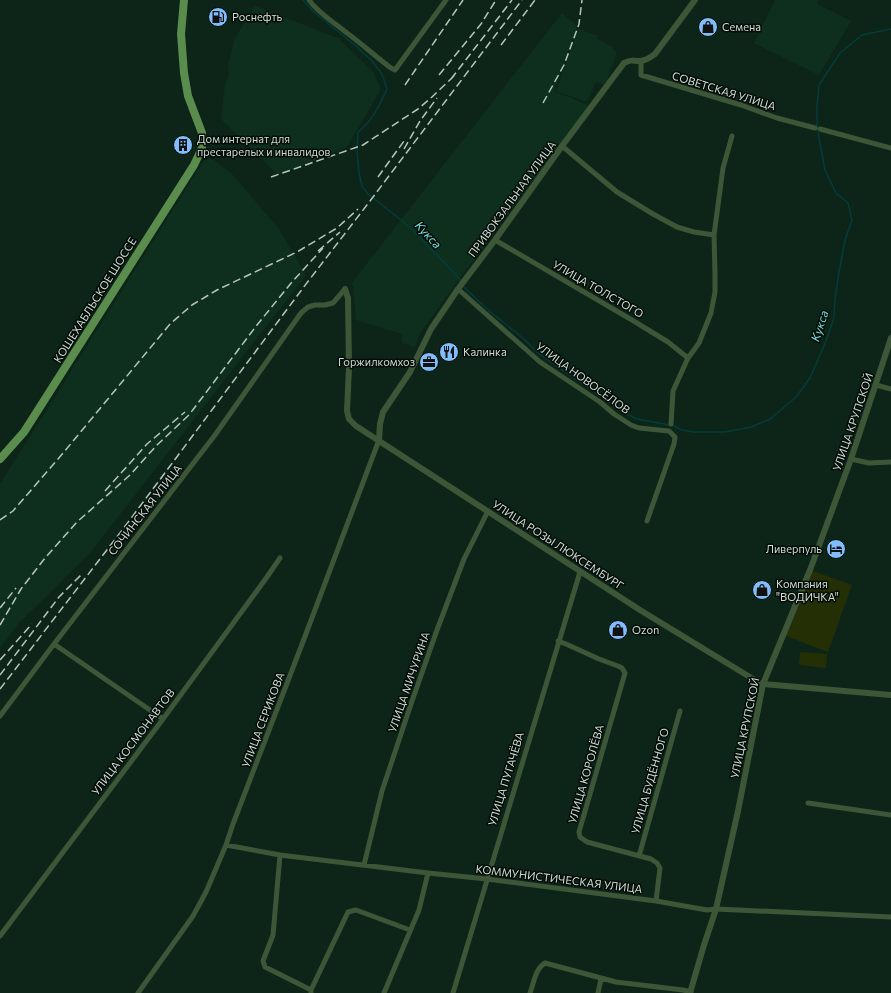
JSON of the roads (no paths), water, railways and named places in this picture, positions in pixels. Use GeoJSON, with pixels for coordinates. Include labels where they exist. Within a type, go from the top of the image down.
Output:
{"type":"FeatureCollection","features":[{"type":"Feature","properties":{"kind":"main road","name":"КОШЕХАБЛЬСКОЕ ШОССЕ"},"geometry":{"type":"LineString","coordinates":[[0,459],[24,432],[194,165],[202,148],[202,132],[188,96],[184,73],[181,34],[184,0]]}},
{"type":"Feature","properties":{"kind":"street"},"geometry":{"type":"LineString","coordinates":[[309,0],[325,16],[395,70],[446,0]]}},
{"type":"Feature","properties":{"kind":"street","name":"ПРИВОКЗАЛЬНАЯ УЛИЦА"},"geometry":{"type":"LineString","coordinates":[[379,440],[380,424],[383,412],[410,372],[431,329],[461,286],[624,63],[630,60],[641,61],[655,54],[695,0]]}},
{"type":"Feature","properties":{"kind":"street","name":"СОВЕТСКАЯ УЛИЦА"},"geometry":{"type":"LineString","coordinates":[[641,61],[641,75],[741,105],[777,118],[891,148]]}},
{"type":"Feature","properties":{"kind":"street"},"geometry":{"type":"LineString","coordinates":[[671,424],[673,391],[688,358],[699,343],[711,313],[715,292],[714,235],[723,168],[732,136]]}},
{"type":"Feature","properties":{"kind":"street"},"geometry":{"type":"LineString","coordinates":[[562,146],[617,192],[653,214],[677,227],[694,232],[714,235]]}},
{"type":"Feature","properties":{"kind":"street","name":"УЛИЦА ТОЛСТОГО"},"geometry":{"type":"LineString","coordinates":[[495,240],[668,342],[688,358]]}},
{"type":"Feature","properties":{"kind":"street","name":"УЛИЦА НОВОСЁЛОВ"},"geometry":{"type":"LineString","coordinates":[[461,286],[540,362],[600,402],[614,414],[631,425],[639,428],[669,432],[675,437],[674,444],[647,521]]}},
{"type":"Feature","properties":{"kind":"street","name":"УЛИЦА РОЗЫ ЛЮКСЕМБУРГ"},"geometry":{"type":"LineString","coordinates":[[344,289],[348,298],[349,368],[347,411],[349,419],[356,426],[580,572],[758,682],[763,684],[891,696]]}},
{"type":"Feature","properties":{"kind":"street","name":"СОЧИНСКАЯ УЛИЦА"},"geometry":{"type":"LineString","coordinates":[[0,716],[215,435],[301,313],[308,307],[333,303],[344,289]]}},
{"type":"Feature","properties":{"kind":"street","name":"УЛИЦА КРУПСКОЙ"},"geometry":{"type":"LineString","coordinates":[[690,992],[716,909],[738,811],[763,684],[810,570],[851,459],[891,338]]}},
{"type":"Feature","properties":{"kind":"street"},"geometry":{"type":"LineString","coordinates":[[876,385],[891,389]]}},
{"type":"Feature","properties":{"kind":"street","name":"УЛИЦА СЕРИКОВА"},"geometry":{"type":"LineString","coordinates":[[138,993],[193,916],[206,892],[226,845],[379,440]]}},
{"type":"Feature","properties":{"kind":"street"},"geometry":{"type":"LineString","coordinates":[[851,459],[868,463],[891,462]]}},
{"type":"Feature","properties":{"kind":"street","name":"УЛИЦА МИЧУРИНА"},"geometry":{"type":"LineString","coordinates":[[364,865],[382,791],[424,668],[464,559],[488,511]]}},
{"type":"Feature","properties":{"kind":"street","name":"УЛИЦА КОСМОНАВТОВ"},"geometry":{"type":"LineString","coordinates":[[0,936],[267,578],[280,558]]}},
{"type":"Feature","properties":{"kind":"street","name":"УЛИЦА ПУГАЧЁВА"},"geometry":{"type":"LineString","coordinates":[[453,993],[580,572]]}},
{"type":"Feature","properties":{"kind":"street","name":"УЛИЦА КОРОЛЁВА"},"geometry":{"type":"LineString","coordinates":[[558,641],[618,666],[622,668],[625,673],[580,832],[580,838],[587,842],[652,859],[657,863],[660,868],[656,901]]}},
{"type":"Feature","properties":{"kind":"street"},"geometry":{"type":"LineString","coordinates":[[54,644],[162,719]]}},
{"type":"Feature","properties":{"kind":"street","name":"УЛИЦА БУДЁННОГО"},"geometry":{"type":"LineString","coordinates":[[639,856],[680,712]]}},
{"type":"Feature","properties":{"kind":"street"},"geometry":{"type":"LineString","coordinates":[[808,803],[891,815]]}},
{"type":"Feature","properties":{"kind":"street","name":"КОММУНИСТИЧЕСКАЯ УЛИЦА"},"geometry":{"type":"LineString","coordinates":[[226,845],[280,855],[487,879],[656,901],[707,910],[716,909],[891,917]]}},
{"type":"Feature","properties":{"kind":"street"},"geometry":{"type":"LineString","coordinates":[[280,855],[273,935],[262,961],[265,967],[311,992],[348,912],[356,910],[410,930]]}},
{"type":"Feature","properties":{"kind":"street"},"geometry":{"type":"LineString","coordinates":[[384,993],[419,910],[428,873]]}},
{"type":"Feature","properties":{"kind":"street"},"geometry":{"type":"LineString","coordinates":[[530,993],[538,970],[545,963],[616,982],[690,992]]}},
{"type":"Feature","properties":{"kind":"street"},"geometry":{"type":"LineString","coordinates":[[598,993],[601,979]]}},
{"type":"Feature","properties":{"kind":"waterway","name":"Кукса"},"geometry":{"type":"LineString","coordinates":[[303,0],[313,11],[372,61],[382,74],[387,89],[372,118],[358,132],[357,150],[362,186],[369,195],[411,228],[459,278],[461,283]]}},
{"type":"Feature","properties":{"kind":"waterway","name":"Кукса"},"geometry":{"type":"LineString","coordinates":[[817,126],[819,85],[840,53],[862,35],[891,29]]}},
{"type":"Feature","properties":{"kind":"waterway","name":"Кукса"},"geometry":{"type":"LineString","coordinates":[[674,426],[682,430],[694,432],[725,432],[751,427],[770,419],[796,397],[810,378],[834,318],[839,272],[845,240],[852,220],[848,203],[836,193],[825,170],[818,132]]}},
{"type":"Feature","properties":{"kind":"waterway","name":"Кукса"},"geometry":{"type":"LineString","coordinates":[[463,286],[488,310],[523,338],[538,353],[625,413],[637,419],[669,425]]}},
{"type":"Feature","properties":{"kind":"railway"},"geometry":{"type":"LineString","coordinates":[[405,85],[463,0]]}},
{"type":"Feature","properties":{"kind":"railway"},"geometry":{"type":"LineString","coordinates":[[439,75],[481,24],[496,0]]}},
{"type":"Feature","properties":{"kind":"railway"},"geometry":{"type":"LineString","coordinates":[[451,79],[512,0]]}},
{"type":"Feature","properties":{"kind":"railway"},"geometry":{"type":"LineString","coordinates":[[0,689],[123,529],[303,288],[522,0]]}},
{"type":"Feature","properties":{"kind":"railway"},"geometry":{"type":"LineString","coordinates":[[501,45],[535,0]]}},
{"type":"Feature","properties":{"kind":"railway"},"geometry":{"type":"LineString","coordinates":[[543,103],[564,65],[579,24],[582,0]]}},
{"type":"Feature","properties":{"kind":"railway"},"geometry":{"type":"LineString","coordinates":[[271,177],[363,145],[418,109],[454,76]]}},
{"type":"Feature","properties":{"kind":"railway"},"geometry":{"type":"LineString","coordinates":[[404,149],[420,121],[437,98]]}},
{"type":"Feature","properties":{"kind":"railway"},"geometry":{"type":"LineString","coordinates":[[378,177],[404,141]]}},
{"type":"Feature","properties":{"kind":"railway"},"geometry":{"type":"LineString","coordinates":[[0,520],[13,511],[170,324],[192,305],[217,290],[297,252],[337,228],[358,209]]}},
{"type":"Feature","properties":{"kind":"railway"},"geometry":{"type":"LineString","coordinates":[[318,251],[340,232]]}},
{"type":"Feature","properties":{"kind":"railway"},"geometry":{"type":"LineString","coordinates":[[0,625],[21,589],[45,558],[77,522],[130,475],[157,445],[189,415],[257,325],[292,282],[323,248]]}},
{"type":"Feature","properties":{"kind":"railway"},"geometry":{"type":"LineString","coordinates":[[105,491],[147,444],[185,412]]}},
{"type":"Feature","properties":{"kind":"railway"},"geometry":{"type":"LineString","coordinates":[[0,675],[59,597],[82,574]]}},
{"type":"Feature","properties":{"kind":"railway"},"geometry":{"type":"LineString","coordinates":[[0,608],[16,588]]}},
{"type":"Feature","properties":{"kind":"railway"},"geometry":{"type":"LineString","coordinates":[[0,660],[32,624]]}},
{"type":"Feature","properties":{"kind":"place","name":"Роснефть"},"geometry":{"type":"Point","coordinates":[218,17]}},
{"type":"Feature","properties":{"kind":"place","name":"Семена"},"geometry":{"type":"Point","coordinates":[708,27]}},
{"type":"Feature","properties":{"kind":"place","name":"Дом интернат для престарелых и инвалидов"},"geometry":{"type":"Point","coordinates":[183,145]}},
{"type":"Feature","properties":{"kind":"place","name":"Калинка"},"geometry":{"type":"Point","coordinates":[449,352]}},
{"type":"Feature","properties":{"kind":"place","name":"Горжилкомхоз"},"geometry":{"type":"Point","coordinates":[429,362]}},
{"type":"Feature","properties":{"kind":"place","name":"Ливерпуль"},"geometry":{"type":"Point","coordinates":[836,549]}},
{"type":"Feature","properties":{"kind":"place","name":"Компания \"ВОДИЧКА\""},"geometry":{"type":"Point","coordinates":[762,590]}},
{"type":"Feature","properties":{"kind":"place","name":"Ozon"},"geometry":{"type":"Point","coordinates":[618,630]}}]}
